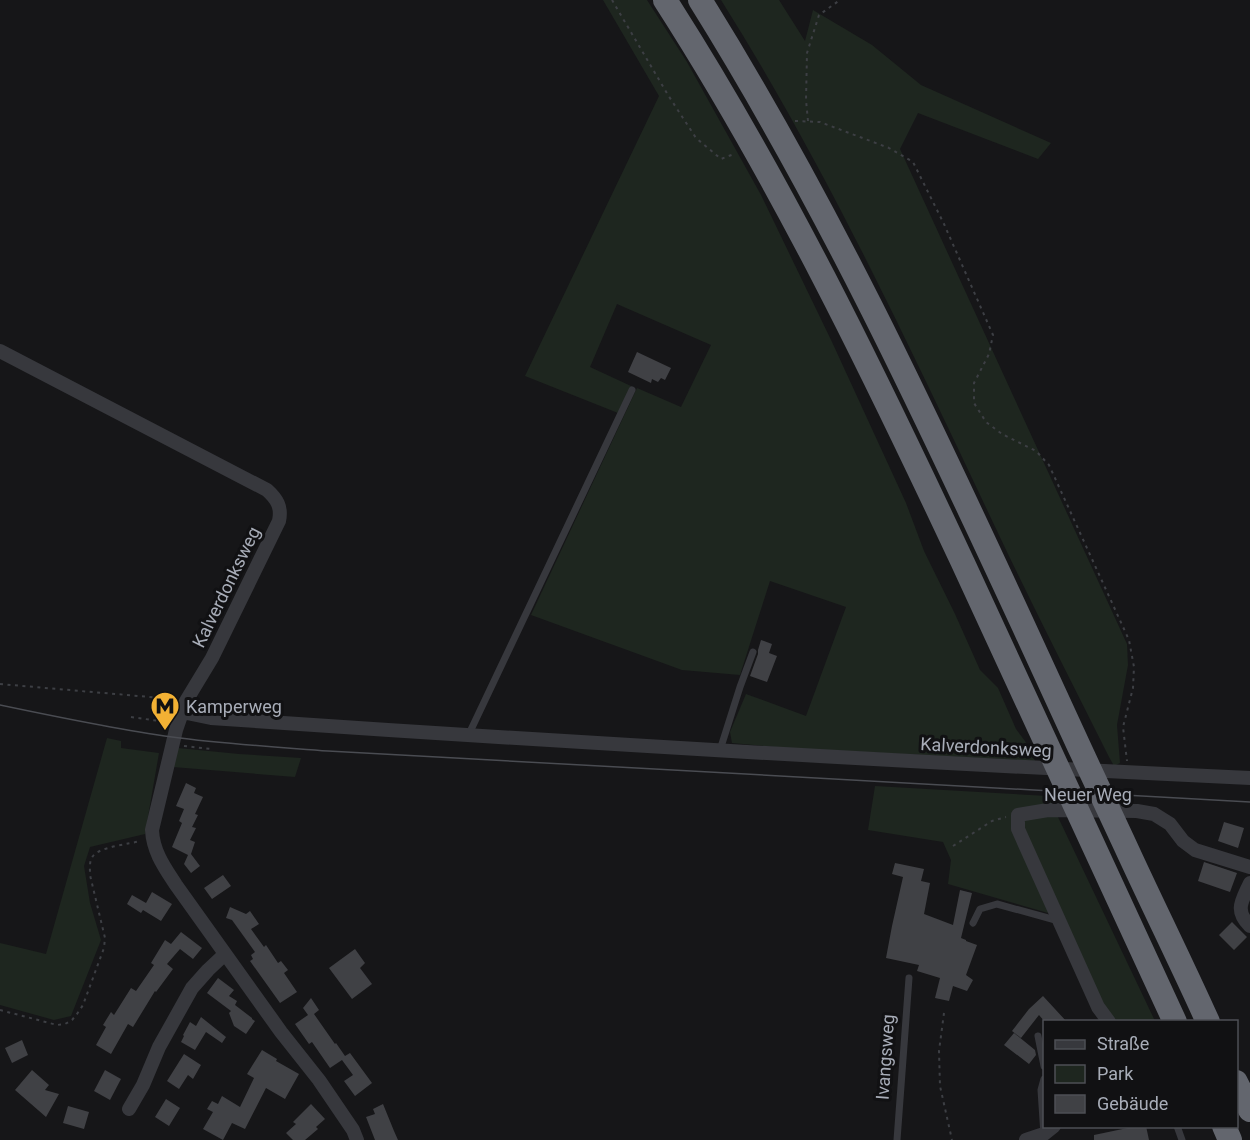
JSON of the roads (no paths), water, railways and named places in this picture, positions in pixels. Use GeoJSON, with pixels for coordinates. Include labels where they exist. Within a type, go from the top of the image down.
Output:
{"type":"FeatureCollection","features":[{"type":"Feature","properties":{"kind":"highway"},"geometry":{"type":"LineString","coordinates":[[665,0],[700,54],[776,186],[850,327],[927,486],[1174,1020]]}},
{"type":"Feature","properties":{"kind":"highway"},"geometry":{"type":"LineString","coordinates":[[700,0],[806,181],[890,345],[953,474],[1207,1020]]}},
{"type":"Feature","properties":{"kind":"highway"},"geometry":{"type":"LineString","coordinates":[[1238,1086],[1250,1110]]}},
{"type":"Feature","properties":{"kind":"street","name":"Kalverdonksweg"},"geometry":{"type":"LineString","coordinates":[[0,351],[267,490],[279,503],[281,512],[279,521],[212,658],[182,712],[211,718],[468,736],[1250,778]]}},
{"type":"Feature","properties":{"kind":"street"},"geometry":{"type":"LineString","coordinates":[[182,712],[172,744],[152,830],[153,846],[161,862],[280,1032],[319,1080],[353,1130],[357,1140]]}},
{"type":"Feature","properties":{"kind":"street","name":"Neuer Weg"},"geometry":{"type":"LineString","coordinates":[[1059,921],[1017,829],[1018,814],[1048,810],[1137,811],[1154,814],[1170,824],[1188,846],[1195,850],[1250,867]]}},
{"type":"Feature","properties":{"kind":"street"},"geometry":{"type":"LineString","coordinates":[[1250,883],[1240,905],[1240,912],[1250,926]]}},
{"type":"Feature","properties":{"kind":"street"},"geometry":{"type":"LineString","coordinates":[[1059,921],[1098,1006],[1108,1020]]}},
{"type":"Feature","properties":{"kind":"street"},"geometry":{"type":"LineString","coordinates":[[129,1109],[143,1085],[159,1047],[192,988],[225,954]]}},
{"type":"Feature","properties":{"kind":"street"},"geometry":{"type":"LineString","coordinates":[[1026,1140],[1048,1134]]}},
{"type":"Feature","properties":{"kind":"lane"},"geometry":{"type":"LineString","coordinates":[[468,736],[632,390]]}},
{"type":"Feature","properties":{"kind":"lane"},"geometry":{"type":"LineString","coordinates":[[720,750],[753,652]]}},
{"type":"Feature","properties":{"kind":"lane"},"geometry":{"type":"LineString","coordinates":[[973,923],[980,909],[998,904],[1059,921]]}},
{"type":"Feature","properties":{"kind":"lane","name":"Ivangsweg"},"geometry":{"type":"LineString","coordinates":[[897,1140],[909,978]]}},
{"type":"Feature","properties":{"kind":"lane"},"geometry":{"type":"LineString","coordinates":[[1038,1036],[1043,1053]]}},
{"type":"Feature","properties":{"kind":"lane"},"geometry":{"type":"LineString","coordinates":[[1043,1083],[1041,1090],[1043,1103]]}},
{"type":"Feature","properties":{"kind":"tram line"},"geometry":{"type":"LineString","coordinates":[[0,705],[150,734],[270,747],[1250,802]]}},
{"type":"Feature","properties":{"kind":"place","name":"Kamperweg"},"geometry":{"type":"Point","coordinates":[165,732]}}]}
